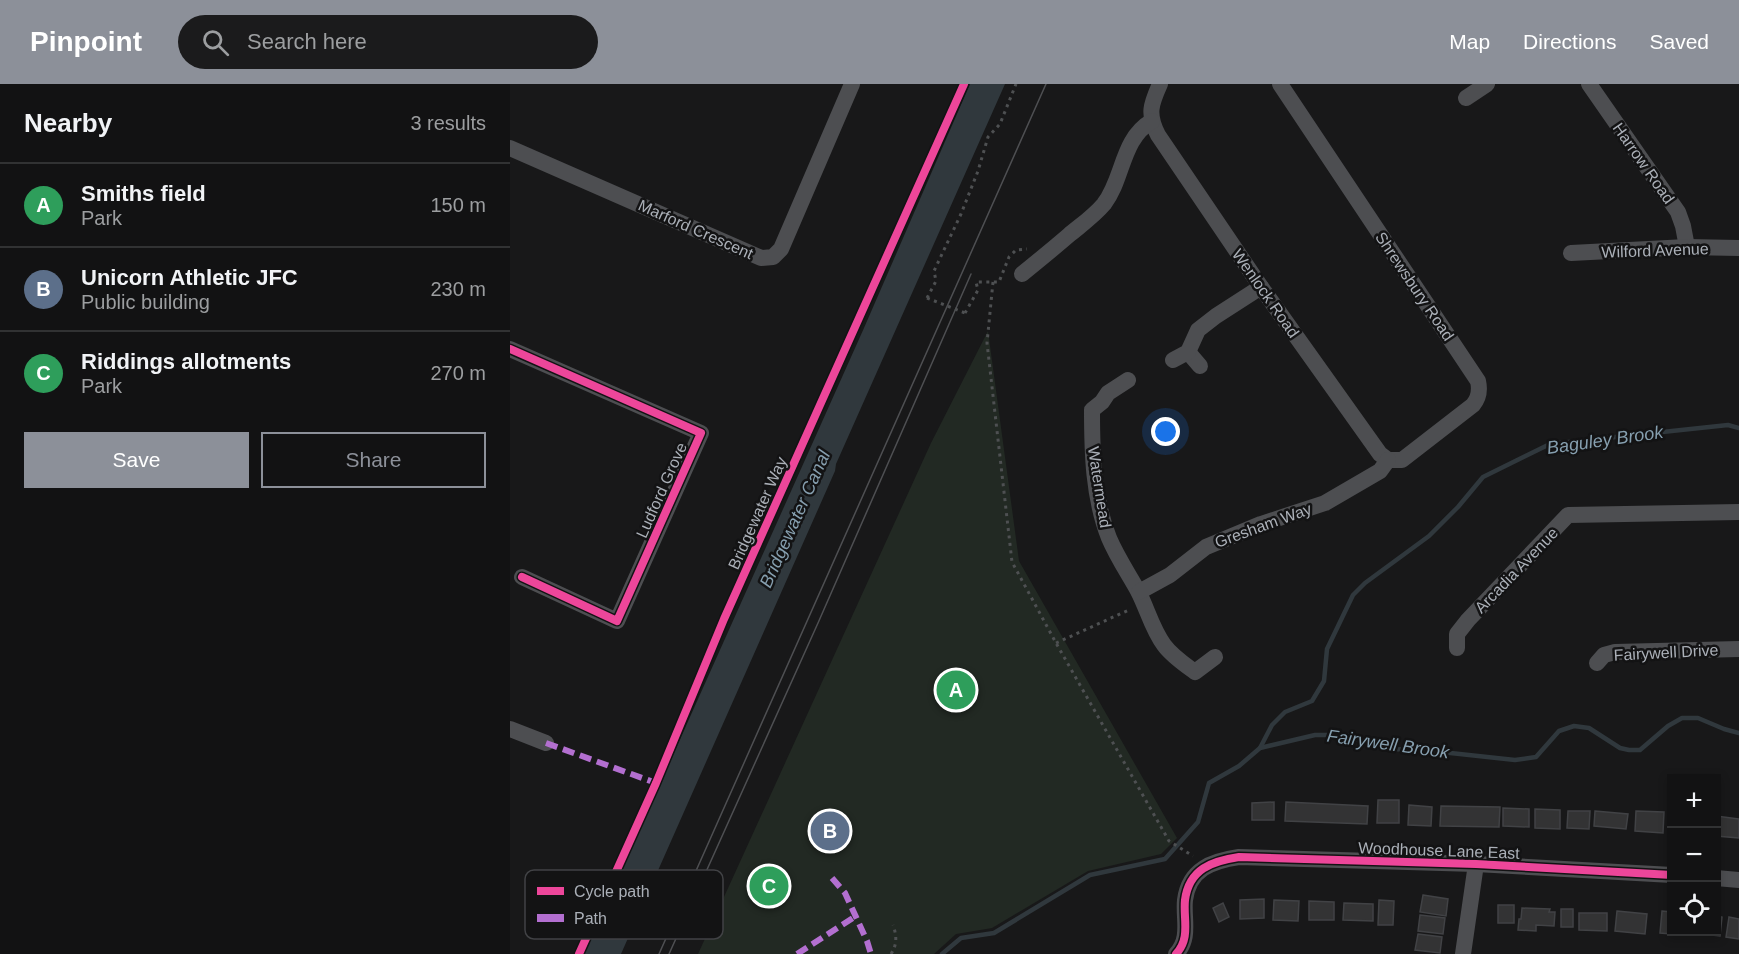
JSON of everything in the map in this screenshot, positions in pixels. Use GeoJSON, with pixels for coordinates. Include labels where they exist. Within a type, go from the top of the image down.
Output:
{"type":"FeatureCollection","features":[{"type":"Feature","properties":{"kind":"street","name":"Marford Crescent"},"geometry":{"type":"LineString","coordinates":[[510,148],[761,258],[773,257],[781,249],[852,84]]}},
{"type":"Feature","properties":{"kind":"street"},"geometry":{"type":"LineString","coordinates":[[1022,274],[1035,254],[1089,219],[1102,206],[1112,190],[1129,145],[1140,130],[1152,121],[1151,104],[1160,84]]}},
{"type":"Feature","properties":{"kind":"street","name":"Shrewsbury Road"},"geometry":{"type":"LineString","coordinates":[[1280,84],[1478,381],[1478,397],[1473,405],[1402,460],[1388,460]]}},
{"type":"Feature","properties":{"kind":"street"},"geometry":{"type":"LineString","coordinates":[[1466,98],[1487,84]]}},
{"type":"Feature","properties":{"kind":"street","name":"Harrow Road"},"geometry":{"type":"LineString","coordinates":[[1589,84],[1678,212],[1688,247]]}},
{"type":"Feature","properties":{"kind":"street","name":"Wenlock Road"},"geometry":{"type":"LineString","coordinates":[[1152,121],[1158,135],[1261,287],[1380,454],[1388,460]]}},
{"type":"Feature","properties":{"kind":"street","name":"Wilford Avenue"},"geometry":{"type":"LineString","coordinates":[[1571,253],[1688,247],[1739,249]]}},
{"type":"Feature","properties":{"kind":"street"},"geometry":{"type":"LineString","coordinates":[[1200,366],[1180,356],[1198,330],[1261,287]]}},
{"type":"Feature","properties":{"kind":"street","name":"Ludford Grove"},"geometry":{"type":"LineString","coordinates":[[510,349],[701,433],[617,621],[522,578]]}},
{"type":"Feature","properties":{"kind":"street","name":"Watermead"},"geometry":{"type":"LineString","coordinates":[[1128,380],[1092,404],[1094,467],[1108,537],[1162,643],[1192,678],[1215,657]]}},
{"type":"Feature","properties":{"kind":"street","name":"Gresham Way"},"geometry":{"type":"LineString","coordinates":[[1141,598],[1206,547],[1262,524],[1325,503],[1380,471],[1388,460]]}},
{"type":"Feature","properties":{"kind":"street","name":"Arcadia Avenue"},"geometry":{"type":"LineString","coordinates":[[1457,648],[1457,634],[1468,620],[1568,515],[1739,512]]}},
{"type":"Feature","properties":{"kind":"street","name":"Fairywell Drive"},"geometry":{"type":"LineString","coordinates":[[1597,663],[1610,652],[1739,648]]}},
{"type":"Feature","properties":{"kind":"street"},"geometry":{"type":"LineString","coordinates":[[510,729],[546,743]]}},
{"type":"Feature","properties":{"kind":"street","name":"Woodhouse Lane East"},"geometry":{"type":"LineString","coordinates":[[1176,954],[1185,938],[1185,900],[1189,886],[1196,875],[1220,860],[1239,857],[1476,864],[1667,875]]}},
{"type":"Feature","properties":{"kind":"street"},"geometry":{"type":"LineString","coordinates":[[1463,954],[1476,864]]}},
{"type":"Feature","properties":{"kind":"street"},"geometry":{"type":"LineString","coordinates":[[1721,878],[1739,880]]}},
{"type":"Feature","properties":{"kind":"path"},"geometry":{"type":"LineString","coordinates":[[1016,84],[1000,124],[988,137],[978,171],[934,271],[936,281],[927,298],[965,314],[978,290],[976,282],[999,282],[1009,258],[1016,250],[1035,254]]}},
{"type":"Feature","properties":{"kind":"path"},"geometry":{"type":"LineString","coordinates":[[993,282],[987,343],[1012,562],[1169,841],[1183,849]]}},
{"type":"Feature","properties":{"kind":"path"},"geometry":{"type":"LineString","coordinates":[[1056,643],[1141,598]]}},
{"type":"Feature","properties":{"kind":"path"},"geometry":{"type":"LineString","coordinates":[[891,954],[896,944],[893,925]]}},
{"type":"Feature","properties":{"kind":"shaded area"},"geometry":{"type":"Polygon","coordinates":[[[988,331],[1019,561],[1177,838],[1161,854],[1088,871],[992,928],[956,934],[934,954],[698,954],[705,939],[723,939],[723,899],[931,443],[988,331]]]}},
{"type":"Feature","properties":{"kind":"water","name":"Bridgewater Canal"},"geometry":{"type":"Polygon","coordinates":[[[970,84],[1005,84],[658,870],[622,870],[864,328],[970,84]]]}},
{"type":"Feature","properties":{"kind":"water"},"geometry":{"type":"Polygon","coordinates":[[[591,939],[628,939],[621,954],[584,954],[591,939]]]}},
{"type":"Feature","properties":{"kind":"building"},"geometry":{"type":"Polygon","coordinates":[[[1378,800],[1399,800],[1399,823],[1377,823],[1378,800]]]}},
{"type":"Feature","properties":{"kind":"building"},"geometry":{"type":"Polygon","coordinates":[[[1274,802],[1274,820],[1252,820],[1252,803],[1274,802]]]}},
{"type":"Feature","properties":{"kind":"building"},"geometry":{"type":"Polygon","coordinates":[[[1286,802],[1368,806],[1367,824],[1285,821],[1286,802]]]}},
{"type":"Feature","properties":{"kind":"building"},"geometry":{"type":"Polygon","coordinates":[[[1409,805],[1432,807],[1431,826],[1408,825],[1409,805]]]}},
{"type":"Feature","properties":{"kind":"building"},"geometry":{"type":"Polygon","coordinates":[[[1441,806],[1500,807],[1499,827],[1440,826],[1441,806]]]}},
{"type":"Feature","properties":{"kind":"building"},"geometry":{"type":"Polygon","coordinates":[[[1503,808],[1529,809],[1529,827],[1503,826],[1503,808]]]}},
{"type":"Feature","properties":{"kind":"building"},"geometry":{"type":"Polygon","coordinates":[[[1535,809],[1560,810],[1560,829],[1535,828],[1535,809]]]}},
{"type":"Feature","properties":{"kind":"building"},"geometry":{"type":"Polygon","coordinates":[[[1568,811],[1590,811],[1589,829],[1567,828],[1568,811]]]}},
{"type":"Feature","properties":{"kind":"building"},"geometry":{"type":"Polygon","coordinates":[[[1595,811],[1628,814],[1626,829],[1594,826],[1595,811]]]}},
{"type":"Feature","properties":{"kind":"building"},"geometry":{"type":"Polygon","coordinates":[[[1636,811],[1664,812],[1663,833],[1635,831],[1636,811]]]}},
{"type":"Feature","properties":{"kind":"building"},"geometry":{"type":"Polygon","coordinates":[[[823,812],[849,839],[836,851],[810,824],[823,812]]]}},
{"type":"Feature","properties":{"kind":"building"},"geometry":{"type":"Polygon","coordinates":[[[1721,817],[1739,819],[1739,838],[1721,836],[1721,817]]]}},
{"type":"Feature","properties":{"kind":"building"},"geometry":{"type":"Polygon","coordinates":[[[1423,895],[1448,899],[1446,916],[1420,912],[1423,895]]]}},
{"type":"Feature","properties":{"kind":"building"},"geometry":{"type":"Polygon","coordinates":[[[1264,899],[1264,918],[1240,919],[1240,900],[1264,899]]]}},
{"type":"Feature","properties":{"kind":"building"},"geometry":{"type":"Polygon","coordinates":[[[1274,900],[1299,901],[1298,921],[1273,920],[1274,900]]]}},
{"type":"Feature","properties":{"kind":"building"},"geometry":{"type":"Polygon","coordinates":[[[1379,900],[1394,901],[1393,925],[1378,925],[1379,900]]]}},
{"type":"Feature","properties":{"kind":"building"},"geometry":{"type":"Polygon","coordinates":[[[1309,901],[1334,902],[1334,920],[1309,920],[1309,901]]]}},
{"type":"Feature","properties":{"kind":"building"},"geometry":{"type":"Polygon","coordinates":[[[1223,903],[1229,917],[1219,922],[1213,908],[1223,903]]]}},
{"type":"Feature","properties":{"kind":"building"},"geometry":{"type":"Polygon","coordinates":[[[1344,903],[1373,904],[1373,921],[1343,920],[1344,903]]]}},
{"type":"Feature","properties":{"kind":"building"},"geometry":{"type":"Polygon","coordinates":[[[1498,905],[1514,905],[1514,923],[1498,923],[1498,905]]]}},
{"type":"Feature","properties":{"kind":"building"},"geometry":{"type":"Polygon","coordinates":[[[1522,908],[1550,909],[1549,912],[1555,912],[1554,926],[1536,925],[1536,931],[1518,930],[1522,908]]]}},
{"type":"Feature","properties":{"kind":"building"},"geometry":{"type":"Polygon","coordinates":[[[1561,909],[1573,909],[1573,927],[1561,927],[1561,909]]]}},
{"type":"Feature","properties":{"kind":"building"},"geometry":{"type":"Polygon","coordinates":[[[1617,911],[1647,914],[1645,934],[1615,931],[1617,911]]]}},
{"type":"Feature","properties":{"kind":"building"},"geometry":{"type":"Polygon","coordinates":[[[1662,911],[1667,912],[1667,934],[1660,933],[1662,911]]]}},
{"type":"Feature","properties":{"kind":"building"},"geometry":{"type":"Polygon","coordinates":[[[1579,913],[1607,913],[1607,931],[1579,930],[1579,913]]]}},
{"type":"Feature","properties":{"kind":"building"},"geometry":{"type":"Polygon","coordinates":[[[1420,915],[1445,918],[1443,934],[1418,931],[1420,915]]]}},
{"type":"Feature","properties":{"kind":"building"},"geometry":{"type":"Polygon","coordinates":[[[1729,917],[1739,919],[1739,939],[1726,937],[1729,917]]]}},
{"type":"Feature","properties":{"kind":"building"},"geometry":{"type":"Polygon","coordinates":[[[1418,934],[1442,937],[1440,953],[1415,950],[1418,934]]]}},
{"type":"Feature","properties":{"kind":"waterway","name":"Baguley Brook"},"geometry":{"type":"LineString","coordinates":[[1260,748],[1272,725],[1285,712],[1312,701],[1324,681],[1327,649],[1353,595],[1365,583],[1429,536],[1458,507],[1483,477],[1550,444],[1728,425],[1739,428]]}},
{"type":"Feature","properties":{"kind":"waterway","name":"Fairywell Brook"},"geometry":{"type":"LineString","coordinates":[[942,954],[961,938],[994,933],[1090,875],[1165,859],[1198,822],[1209,783],[1239,766],[1260,748],[1315,735],[1347,735],[1371,746],[1515,760],[1536,757],[1559,731],[1574,726],[1589,728],[1620,748],[1629,750],[1640,750],[1668,726],[1682,718],[1698,718],[1739,733]]}},
{"type":"Feature","properties":{"kind":"tram line"},"geometry":{"type":"LineString","coordinates":[[696,870],[1046,84]]}},
{"type":"Feature","properties":{"kind":"tram line"},"geometry":{"type":"LineString","coordinates":[[707,870],[971,274]]}},
{"type":"Feature","properties":{"kind":"tram line"},"geometry":{"type":"LineString","coordinates":[[659,954],[666,939]]}},
{"type":"Feature","properties":{"kind":"tram line"},"geometry":{"type":"LineString","coordinates":[[669,954],[676,939]]}},
{"type":"Feature","properties":{"kind":"marked path"},"geometry":{"type":"LineString","coordinates":[[546,743],[656,783]]}},
{"type":"Feature","properties":{"kind":"marked path"},"geometry":{"type":"LineString","coordinates":[[832,878],[845,893],[871,954]]}},
{"type":"Feature","properties":{"kind":"marked path"},"geometry":{"type":"LineString","coordinates":[[797,954],[856,916]]}},
{"type":"Feature","properties":{"kind":"cycle path","name":"Bridgewater Way"},"geometry":{"type":"LineString","coordinates":[[617,870],[656,783],[724,619],[964,84]]}},
{"type":"Feature","properties":{"kind":"cycle path"},"geometry":{"type":"LineString","coordinates":[[510,349],[701,433],[617,621],[522,577]]}},
{"type":"Feature","properties":{"kind":"cycle path"},"geometry":{"type":"LineString","coordinates":[[1176,954],[1181,948],[1185,935],[1185,900],[1191,881],[1203,868],[1239,857],[1476,864],[1667,875]]}},
{"type":"Feature","properties":{"kind":"cycle path","name":"Bridgewater Way"},"geometry":{"type":"LineString","coordinates":[[579,954],[586,939]]}},
{"type":"Feature","properties":{"kind":"place","name":"Smiths field"},"geometry":{"type":"Point","coordinates":[956,690]}},
{"type":"Feature","properties":{"kind":"place","name":"Unicorn Athletic JFC"},"geometry":{"type":"Point","coordinates":[830,831]}},
{"type":"Feature","properties":{"kind":"place","name":"Riddings allotments"},"geometry":{"type":"Point","coordinates":[769,886]}}]}
